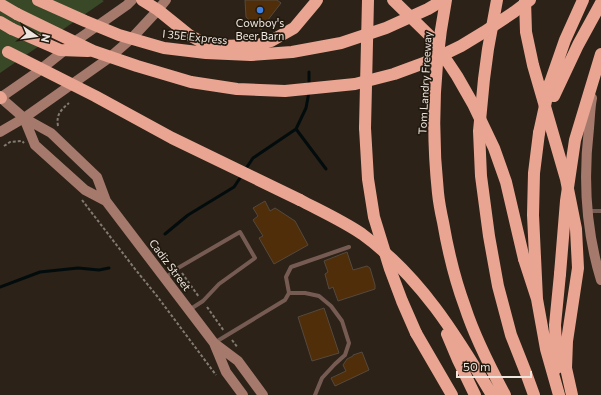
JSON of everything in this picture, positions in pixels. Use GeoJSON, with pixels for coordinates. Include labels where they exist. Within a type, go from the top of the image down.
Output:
{"type":"FeatureCollection","features":[{"type":"Feature","properties":{"kind":"highway","name":"I 35E Express"},"geometry":{"type":"LineString","coordinates":[[38,0],[119,35],[164,48],[206,53],[251,55],[292,52],[342,43],[386,28],[428,9],[443,0]]}},
{"type":"Feature","properties":{"kind":"highway"},"geometry":{"type":"LineString","coordinates":[[142,0],[158,10],[189,35],[200,41],[220,46],[258,45],[272,41],[294,28],[317,0]]}},
{"type":"Feature","properties":{"kind":"highway"},"geometry":{"type":"LineString","coordinates":[[368,0],[365,128],[368,179],[374,217],[390,268],[416,333],[452,395]]}},
{"type":"Feature","properties":{"kind":"highway"},"geometry":{"type":"LineString","coordinates":[[394,0],[431,37],[457,76],[473,104],[494,148],[529,258],[546,349],[560,395]]}},
{"type":"Feature","properties":{"kind":"highway","name":"Tom Landry Freeway"},"geometry":{"type":"LineString","coordinates":[[446,0],[441,27],[435,82],[434,137],[438,194],[449,252],[465,308],[488,362],[505,395]]}},
{"type":"Feature","properties":{"kind":"highway"},"geometry":{"type":"LineString","coordinates":[[497,0],[488,49],[479,131],[481,176],[489,236],[498,286],[511,335],[534,395]]}},
{"type":"Feature","properties":{"kind":"highway"},"geometry":{"type":"LineString","coordinates":[[525,0],[526,32],[533,65],[566,179],[576,229],[578,268],[567,341],[566,368],[572,395]]}},
{"type":"Feature","properties":{"kind":"highway"},"geometry":{"type":"LineString","coordinates":[[0,4],[17,14],[93,51],[137,66],[191,82],[237,89],[286,91],[354,84],[394,74],[432,60],[461,46],[484,32],[530,0]]}},
{"type":"Feature","properties":{"kind":"highway"},"geometry":{"type":"LineString","coordinates":[[529,258],[534,215],[534,173],[539,133],[550,83],[565,40],[583,0]]}},
{"type":"Feature","properties":{"kind":"highway"},"geometry":{"type":"LineString","coordinates":[[539,133],[554,96],[578,45],[601,3]]}},
{"type":"Feature","properties":{"kind":"highway"},"geometry":{"type":"LineString","coordinates":[[0,22],[12,29],[60,50],[93,51]]}},
{"type":"Feature","properties":{"kind":"highway"},"geometry":{"type":"LineString","coordinates":[[4,50],[96,96],[172,138],[300,200],[361,234],[399,265],[438,310],[492,395]]}},
{"type":"Feature","properties":{"kind":"highway"},"geometry":{"type":"LineString","coordinates":[[560,395],[556,360],[556,325],[566,201],[575,140],[601,54]]}},
{"type":"Feature","properties":{"kind":"highway"},"geometry":{"type":"LineString","coordinates":[[438,310],[458,360],[475,395]]}},
{"type":"Feature","properties":{"kind":"main road"},"geometry":{"type":"LineString","coordinates":[[0,132],[24,118],[110,58],[132,38],[166,0]]}},
{"type":"Feature","properties":{"kind":"main road"},"geometry":{"type":"LineString","coordinates":[[0,98],[36,73],[127,2]]}},
{"type":"Feature","properties":{"kind":"main road"},"geometry":{"type":"LineString","coordinates":[[601,58],[591,103],[587,147],[588,211],[590,231],[601,280]]}},
{"type":"Feature","properties":{"kind":"main road","name":"Cadiz Street"},"geometry":{"type":"LineString","coordinates":[[0,98],[24,118],[51,133],[97,177],[106,201],[214,343],[226,372],[243,395]]}},
{"type":"Feature","properties":{"kind":"main road","name":"Cadiz Street"},"geometry":{"type":"LineString","coordinates":[[24,118],[35,145],[85,190],[106,201]]}},
{"type":"Feature","properties":{"kind":"main road","name":"Cadiz Street"},"geometry":{"type":"LineString","coordinates":[[214,343],[238,361],[262,395]]}},
{"type":"Feature","properties":{"kind":"lane"},"geometry":{"type":"LineString","coordinates":[[588,211],[601,211]]}},
{"type":"Feature","properties":{"kind":"lane"},"geometry":{"type":"LineString","coordinates":[[165,278],[178,268],[240,232],[255,258],[219,284],[203,301],[189,310]]}},
{"type":"Feature","properties":{"kind":"lane"},"geometry":{"type":"LineString","coordinates":[[214,343],[285,300],[289,293],[286,277],[292,267],[349,247]]}},
{"type":"Feature","properties":{"kind":"lane"},"geometry":{"type":"LineString","coordinates":[[289,293],[304,293],[319,296],[331,306],[342,321],[349,343],[345,355],[322,378],[315,395]]}},
{"type":"Feature","properties":{"kind":"path"},"geometry":{"type":"LineString","coordinates":[[81,199],[217,376]]}},
{"type":"Feature","properties":{"kind":"green space"},"geometry":{"type":"Polygon","coordinates":[[[0,0],[102,0],[104,1],[0,73],[0,0]]]}},
{"type":"Feature","properties":{"kind":"building","name":"Cowboy's Beer Barn"},"geometry":{"type":"Polygon","coordinates":[[[245,0],[277,0],[281,3],[264,25],[263,24],[261,26],[263,27],[261,30],[246,17],[245,0]]]}},
{"type":"Feature","properties":{"kind":"building"},"geometry":{"type":"Polygon","coordinates":[[[265,201],[270,211],[275,208],[295,221],[308,245],[274,264],[259,238],[263,236],[253,220],[258,216],[253,208],[265,201]]]}},
{"type":"Feature","properties":{"kind":"building"},"geometry":{"type":"Polygon","coordinates":[[[347,252],[353,270],[367,266],[370,268],[375,289],[338,301],[333,287],[329,289],[325,274],[328,272],[324,261],[347,252]]]}},
{"type":"Feature","properties":{"kind":"building"},"geometry":{"type":"Polygon","coordinates":[[[324,308],[339,353],[312,361],[298,317],[324,308]]]}},
{"type":"Feature","properties":{"kind":"building"},"geometry":{"type":"Polygon","coordinates":[[[362,352],[369,370],[335,386],[331,378],[346,371],[343,365],[347,359],[362,352]]]}},
{"type":"Feature","properties":{"kind":"waterway"},"geometry":{"type":"LineString","coordinates":[[309,72],[309,86]]}},
{"type":"Feature","properties":{"kind":"waterway"},"geometry":{"type":"LineString","coordinates":[[245,170],[253,158],[296,129],[306,108],[309,92]]}},
{"type":"Feature","properties":{"kind":"waterway"},"geometry":{"type":"LineString","coordinates":[[296,129],[326,169]]}},
{"type":"Feature","properties":{"kind":"waterway"},"geometry":{"type":"LineString","coordinates":[[165,234],[188,215],[234,187],[242,175]]}},
{"type":"Feature","properties":{"kind":"waterway"},"geometry":{"type":"LineString","coordinates":[[0,287],[40,272],[78,268],[99,270],[109,268]]}},
{"type":"Feature","properties":{"kind":"place","name":"Cowboy's Beer Barn"},"geometry":{"type":"Point","coordinates":[260,10]}}]}
